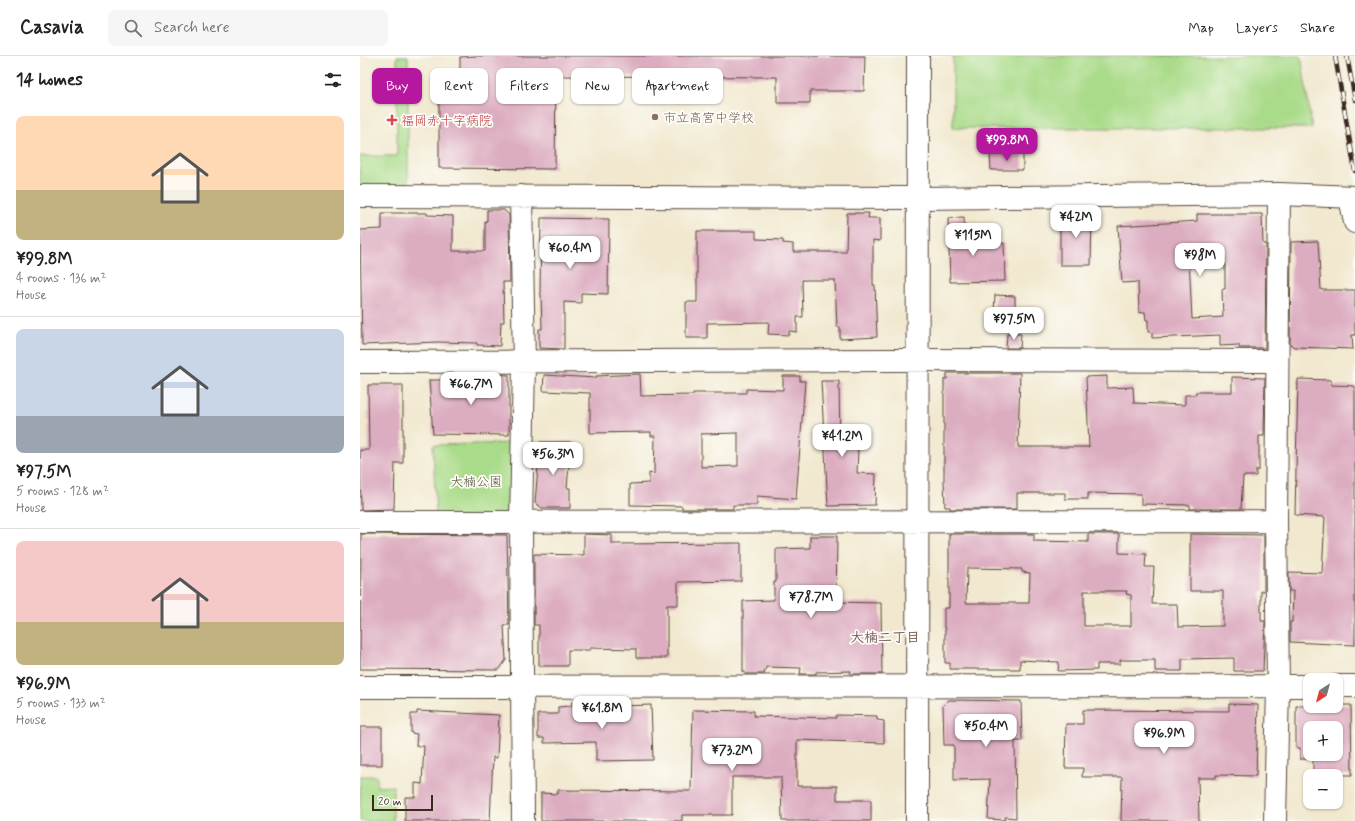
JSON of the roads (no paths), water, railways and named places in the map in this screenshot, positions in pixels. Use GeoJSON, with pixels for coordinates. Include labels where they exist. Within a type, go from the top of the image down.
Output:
{"type":"FeatureCollection","features":[{"type":"Feature","properties":{"kind":"street"},"geometry":{"type":"LineString","coordinates":[[917,821],[918,56]]}},
{"type":"Feature","properties":{"kind":"street"},"geometry":{"type":"LineString","coordinates":[[1276,821],[1278,686],[1276,521],[1279,194]]}},
{"type":"Feature","properties":{"kind":"street"},"geometry":{"type":"LineString","coordinates":[[360,196],[918,198],[1279,194],[1352,197],[1355,222]]}},
{"type":"Feature","properties":{"kind":"street"},"geometry":{"type":"LineString","coordinates":[[521,196],[524,363],[521,522],[523,821]]}},
{"type":"Feature","properties":{"kind":"street"},"geometry":{"type":"LineString","coordinates":[[360,362],[524,363],[917,360],[1277,362]]}},
{"type":"Feature","properties":{"kind":"street"},"geometry":{"type":"LineString","coordinates":[[360,522],[917,520],[1276,521]]}},
{"type":"Feature","properties":{"kind":"street"},"geometry":{"type":"LineString","coordinates":[[360,687],[1303,686]]}},
{"type":"Feature","properties":{"kind":"street"},"geometry":{"type":"LineString","coordinates":[[1343,686],[1355,686]]}},
{"type":"Feature","properties":{"kind":"railway"},"geometry":{"type":"LineString","coordinates":[[1335,56],[1355,171]]}},
{"type":"Feature","properties":{"kind":"railway"},"geometry":{"type":"LineString","coordinates":[[1347,56],[1355,100]]}},
{"type":"Feature","properties":{"kind":"place","name":"市立高宮中学校"},"geometry":{"type":"Point","coordinates":[655,117]}},
{"type":"Feature","properties":{"kind":"place","name":"福岡赤十字病院"},"geometry":{"type":"Point","coordinates":[392,120]}},
{"type":"Feature","properties":{"kind":"district","name":"大楠二丁目"},"geometry":{"type":"Point","coordinates":[885,637]}},
{"type":"Feature","properties":{"kind":"park label","name":"大楠公園"},"geometry":{"type":"Point","coordinates":[476,481]}}]}
